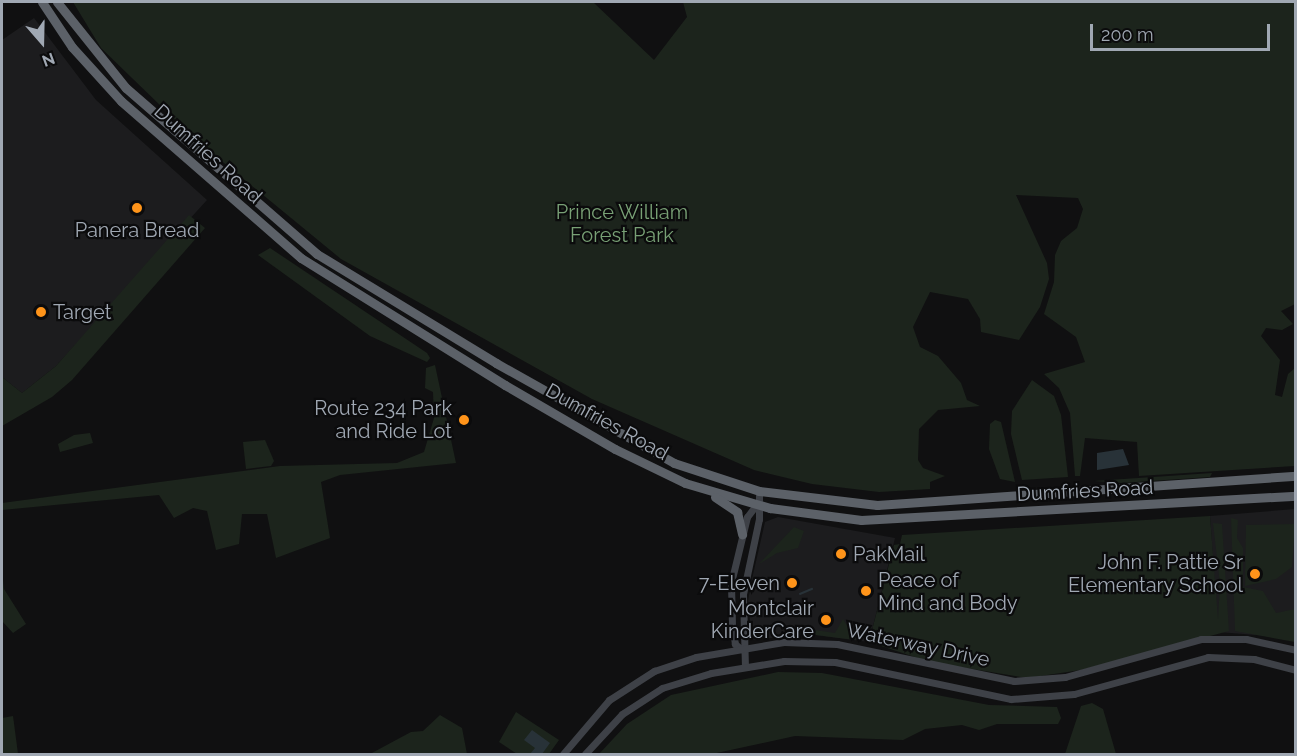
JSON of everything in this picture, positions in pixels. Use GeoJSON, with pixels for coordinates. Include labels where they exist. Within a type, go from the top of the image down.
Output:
{"type":"FeatureCollection","features":[{"type":"Feature","properties":{"kind":"highway","name":"Dumfries Road"},"geometry":{"type":"LineString","coordinates":[[42,2],[104,84],[268,232],[335,282],[632,459],[703,489],[756,505],[827,518],[891,520],[1296,496]]}},
{"type":"Feature","properties":{"kind":"highway","name":"Dumfries Road"},"geometry":{"type":"LineString","coordinates":[[57,2],[126,88],[285,229],[376,292],[656,454],[759,491],[840,504],[907,505],[1296,476]]}},
{"type":"Feature","properties":{"kind":"highway"},"geometry":{"type":"LineString","coordinates":[[505,385],[513,373]]}},
{"type":"Feature","properties":{"kind":"highway"},"geometry":{"type":"LineString","coordinates":[[703,489],[735,509],[742,534]]}},
{"type":"Feature","properties":{"kind":"street"},"geometry":{"type":"LineString","coordinates":[[745,668],[741,649],[735,644],[730,596],[742,534],[756,505],[759,491]]}},
{"type":"Feature","properties":{"kind":"street"},"geometry":{"type":"LineString","coordinates":[[741,649],[746,642],[745,580],[759,519],[756,505]]}},
{"type":"Feature","properties":{"kind":"street","name":"Waterway Drive"},"geometry":{"type":"LineString","coordinates":[[563,754],[592,716],[636,681],[681,661],[741,649],[791,642],[831,643],[1014,681],[1065,677],[1201,639],[1246,639],[1296,650]]}},
{"type":"Feature","properties":{"kind":"street","name":"Waterway Drive"},"geometry":{"type":"LineString","coordinates":[[585,754],[610,724],[647,696],[694,677],[745,668],[820,660],[1011,699],[1074,694],[1208,657],[1254,658],[1296,670]]}},
{"type":"Feature","properties":{"kind":"shaded area"},"geometry":{"type":"Polygon","coordinates":[[[34,18],[96,100],[207,200],[56,366],[22,393],[2,377],[2,40],[34,18]]]}},
{"type":"Feature","properties":{"kind":"shaded area"},"geometry":{"type":"Polygon","coordinates":[[[1123,449],[1129,465],[1097,470],[1097,453],[1123,449]]]}},
{"type":"Feature","properties":{"kind":"shaded area","name":"John F. Pattie Sr Elementary School"},"geometry":{"type":"Polygon","coordinates":[[[1295,509],[1295,638],[1218,632],[1210,516],[1295,509]]]}},
{"type":"Feature","properties":{"kind":"shaded area"},"geometry":{"type":"Polygon","coordinates":[[[778,517],[895,538],[869,642],[808,634],[752,640],[748,601],[752,579],[765,522],[778,517]]]}},
{"type":"Feature","properties":{"kind":"shaded area"},"geometry":{"type":"Polygon","coordinates":[[[532,730],[550,743],[542,754],[530,754],[535,748],[524,740],[532,730]]]}},
{"type":"Feature","properties":{"kind":"green space","name":"Prince William Forest Park"},"geometry":{"type":"Polygon","coordinates":[[[73,2],[593,2],[654,60],[687,17],[683,2],[1295,2],[1295,304],[1281,311],[1293,324],[1282,330],[1266,328],[1261,336],[1280,360],[1275,395],[1282,397],[1288,374],[1295,368],[1295,466],[1139,476],[1137,442],[1085,438],[1080,476],[1075,476],[1070,413],[1059,388],[1044,374],[1085,362],[1076,337],[1044,314],[1054,282],[1055,255],[1061,241],[1077,228],[1083,209],[1078,198],[1016,195],[1047,263],[1049,279],[1040,307],[1019,340],[981,332],[980,319],[968,299],[930,292],[913,327],[920,347],[938,356],[961,383],[967,400],[980,406],[938,410],[919,429],[918,460],[923,468],[945,476],[930,482],[930,489],[879,492],[812,484],[754,470],[592,399],[341,259],[196,140],[101,48],[73,2]]]}},
{"type":"Feature","properties":{"kind":"green space"},"geometry":{"type":"Polygon","coordinates":[[[189,215],[205,228],[72,380],[52,397],[2,426],[2,377],[22,393],[56,366],[189,215]]]}},
{"type":"Feature","properties":{"kind":"green space"},"geometry":{"type":"Polygon","coordinates":[[[270,248],[427,353],[430,358],[427,362],[370,336],[258,255],[270,248]]]}},
{"type":"Feature","properties":{"kind":"green space"},"geometry":{"type":"Polygon","coordinates":[[[435,365],[456,463],[340,475],[321,482],[330,538],[276,558],[267,514],[242,514],[239,544],[216,550],[207,511],[193,508],[174,518],[159,495],[2,510],[2,503],[280,466],[397,463],[424,452],[434,418],[433,392],[425,388],[426,368],[435,365]]]}},
{"type":"Feature","properties":{"kind":"green space"},"geometry":{"type":"Polygon","coordinates":[[[1032,380],[1054,396],[1061,415],[1068,477],[1022,480],[1011,434],[1012,411],[1032,380]]]}},
{"type":"Feature","properties":{"kind":"green space"},"geometry":{"type":"Polygon","coordinates":[[[995,420],[1001,422],[1015,482],[1000,479],[989,449],[990,424],[995,420]]]}},
{"type":"Feature","properties":{"kind":"green space"},"geometry":{"type":"Polygon","coordinates":[[[90,433],[93,443],[60,452],[58,444],[74,435],[90,433]]]}},
{"type":"Feature","properties":{"kind":"green space"},"geometry":{"type":"Polygon","coordinates":[[[265,440],[274,461],[271,466],[246,469],[243,442],[265,440]]]}},
{"type":"Feature","properties":{"kind":"green space"},"geometry":{"type":"Polygon","coordinates":[[[1212,473],[1210,477],[1122,483],[1094,481],[1212,473]]]}},
{"type":"Feature","properties":{"kind":"green space"},"geometry":{"type":"Polygon","coordinates":[[[1210,516],[1218,619],[1220,584],[1213,523],[1222,524],[1229,631],[1081,670],[1027,678],[930,662],[869,642],[894,545],[900,544],[902,535],[1210,516]]]}},
{"type":"Feature","properties":{"kind":"green space"},"geometry":{"type":"Polygon","coordinates":[[[1231,518],[1238,520],[1237,538],[1243,548],[1243,587],[1263,591],[1276,613],[1295,609],[1295,642],[1235,631],[1231,518]]]}},
{"type":"Feature","properties":{"kind":"green space"},"geometry":{"type":"Polygon","coordinates":[[[1295,524],[1292,567],[1276,579],[1245,586],[1246,525],[1295,524]]]}},
{"type":"Feature","properties":{"kind":"green space"},"geometry":{"type":"Polygon","coordinates":[[[794,527],[804,531],[798,548],[777,553],[759,564],[794,527]]]}},
{"type":"Feature","properties":{"kind":"green space"},"geometry":{"type":"Polygon","coordinates":[[[2,572],[4,589],[26,624],[13,633],[2,621],[2,572]]]}},
{"type":"Feature","properties":{"kind":"green space"},"geometry":{"type":"Polygon","coordinates":[[[843,619],[850,631],[857,632],[855,640],[808,634],[808,629],[835,633],[843,619]]]}},
{"type":"Feature","properties":{"kind":"green space"},"geometry":{"type":"Polygon","coordinates":[[[778,672],[822,673],[989,705],[1057,707],[1061,718],[1058,724],[997,724],[979,730],[962,725],[925,729],[903,740],[795,736],[712,754],[599,754],[627,724],[671,695],[778,672]]]}},
{"type":"Feature","properties":{"kind":"green space"},"geometry":{"type":"Polygon","coordinates":[[[1092,703],[1103,709],[1116,754],[1065,754],[1081,706],[1092,703]]]}},
{"type":"Feature","properties":{"kind":"green space"},"geometry":{"type":"Polygon","coordinates":[[[516,712],[559,740],[549,754],[517,754],[499,742],[516,712]]]}},
{"type":"Feature","properties":{"kind":"green space"},"geometry":{"type":"Polygon","coordinates":[[[440,715],[462,728],[467,754],[370,754],[411,732],[423,731],[440,715]]]}},
{"type":"Feature","properties":{"kind":"green space"},"geometry":{"type":"Polygon","coordinates":[[[13,716],[18,754],[2,754],[2,718],[13,716]]]}},
{"type":"Feature","properties":{"kind":"waterway"},"geometry":{"type":"LineString","coordinates":[[800,594],[812,589]]}},
{"type":"Feature","properties":{"kind":"place","name":"Panera Bread"},"geometry":{"type":"Point","coordinates":[137,208]}},
{"type":"Feature","properties":{"kind":"place","name":"Target"},"geometry":{"type":"Point","coordinates":[41,312]}},
{"type":"Feature","properties":{"kind":"place","name":"Route 234 Park and Ride Lot"},"geometry":{"type":"Point","coordinates":[464,420]}},
{"type":"Feature","properties":{"kind":"place","name":"PakMail"},"geometry":{"type":"Point","coordinates":[841,554]}},
{"type":"Feature","properties":{"kind":"place","name":"John F. Pattie Sr Elementary School"},"geometry":{"type":"Point","coordinates":[1255,574]}},
{"type":"Feature","properties":{"kind":"place","name":"7-Eleven"},"geometry":{"type":"Point","coordinates":[792,583]}},
{"type":"Feature","properties":{"kind":"place","name":"Peace of Mind and Body"},"geometry":{"type":"Point","coordinates":[866,591]}},
{"type":"Feature","properties":{"kind":"place","name":"Montclair KinderCare"},"geometry":{"type":"Point","coordinates":[826,620]}}]}
